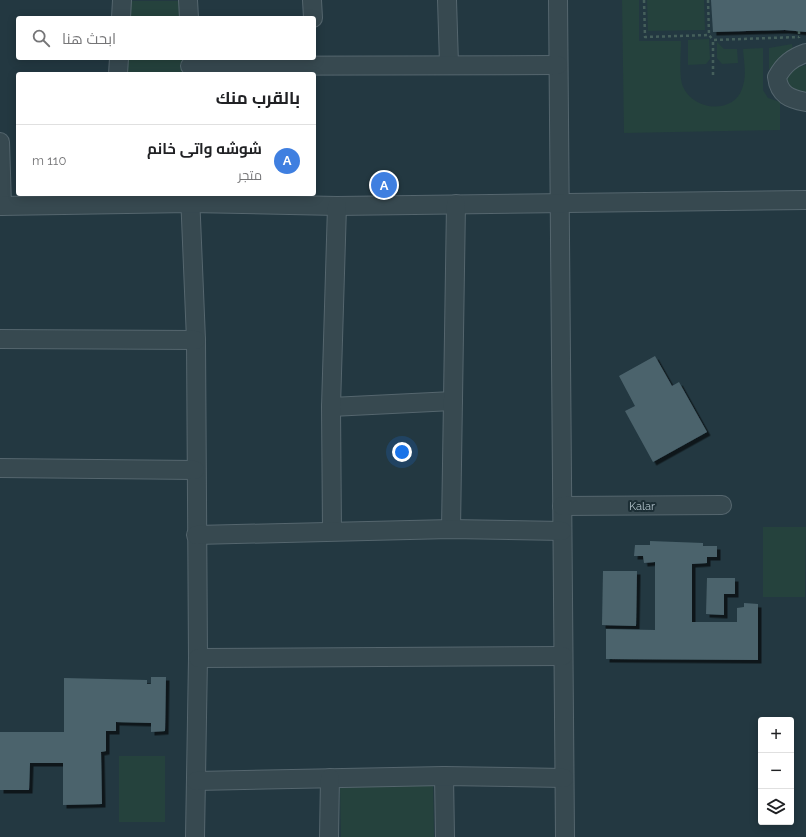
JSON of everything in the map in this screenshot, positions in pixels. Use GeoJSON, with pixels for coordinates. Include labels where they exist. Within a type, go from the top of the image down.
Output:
{"type":"FeatureCollection","features":[{"type":"Feature","properties":{"kind":"street"},"geometry":{"type":"LineString","coordinates":[[121,16],[122,0]]}},
{"type":"Feature","properties":{"kind":"street"},"geometry":{"type":"LineString","coordinates":[[188,0],[189,16]]}},
{"type":"Feature","properties":{"kind":"street"},"geometry":{"type":"LineString","coordinates":[[312,0],[313,16]]}},
{"type":"Feature","properties":{"kind":"street"},"geometry":{"type":"LineString","coordinates":[[447,0],[448,64]]}},
{"type":"Feature","properties":{"kind":"street"},"geometry":{"type":"LineString","coordinates":[[558,0],[565,837]]}},
{"type":"Feature","properties":{"kind":"street"},"geometry":{"type":"LineString","coordinates":[[803,45],[792,59],[785,64],[777,78],[781,92],[788,97],[806,102]]}},
{"type":"Feature","properties":{"kind":"street"},"geometry":{"type":"LineString","coordinates":[[118,72],[119,60]]}},
{"type":"Feature","properties":{"kind":"street"},"geometry":{"type":"LineString","coordinates":[[190,66],[313,61],[558,65]]}},
{"type":"Feature","properties":{"kind":"street"},"geometry":{"type":"LineString","coordinates":[[0,142],[1,206],[110,199],[190,199],[337,206],[806,200]]}},
{"type":"Feature","properties":{"kind":"street"},"geometry":{"type":"LineString","coordinates":[[190,199],[196,340],[195,470],[198,658],[195,837]]}},
{"type":"Feature","properties":{"kind":"street"},"geometry":{"type":"LineString","coordinates":[[451,529],[456,204]]}},
{"type":"Feature","properties":{"kind":"street"},"geometry":{"type":"LineString","coordinates":[[332,531],[331,407],[337,206]]}},
{"type":"Feature","properties":{"kind":"street"},"geometry":{"type":"LineString","coordinates":[[0,339],[196,340]]}},
{"type":"Feature","properties":{"kind":"street"},"geometry":{"type":"LineString","coordinates":[[331,407],[453,401]]}},
{"type":"Feature","properties":{"kind":"street"},"geometry":{"type":"LineString","coordinates":[[0,468],[195,470]]}},
{"type":"Feature","properties":{"kind":"street","name":"Kalar"},"geometry":{"type":"LineString","coordinates":[[562,506],[722,505]]}},
{"type":"Feature","properties":{"kind":"street"},"geometry":{"type":"LineString","coordinates":[[196,534],[451,529],[562,531]]}},
{"type":"Feature","properties":{"kind":"street"},"geometry":{"type":"LineString","coordinates":[[198,658],[563,656]]}},
{"type":"Feature","properties":{"kind":"street"},"geometry":{"type":"LineString","coordinates":[[196,781],[444,776],[564,778]]}},
{"type":"Feature","properties":{"kind":"street"},"geometry":{"type":"LineString","coordinates":[[444,776],[445,837]]}},
{"type":"Feature","properties":{"kind":"street"},"geometry":{"type":"LineString","coordinates":[[329,837],[330,778]]}},
{"type":"Feature","properties":{"kind":"path"},"geometry":{"type":"LineString","coordinates":[[644,0],[645,37],[709,35]]}},
{"type":"Feature","properties":{"kind":"path"},"geometry":{"type":"LineString","coordinates":[[708,0],[709,35],[713,40],[713,76]]}},
{"type":"Feature","properties":{"kind":"path"},"geometry":{"type":"LineString","coordinates":[[713,40],[803,45]]}},
{"type":"Feature","properties":{"kind":"green space"},"geometry":{"type":"Polygon","coordinates":[[[622,0],[639,0],[639,41],[681,41],[680,68],[682,84],[687,93],[694,100],[703,104],[721,106],[730,103],[737,97],[744,84],[745,69],[743,49],[763,48],[763,90],[768,98],[780,102],[780,130],[624,133],[622,0]]]}},
{"type":"Feature","properties":{"kind":"green space"},"geometry":{"type":"Polygon","coordinates":[[[647,0],[704,0],[705,30],[648,31],[647,0]]]}},
{"type":"Feature","properties":{"kind":"green space"},"geometry":{"type":"Polygon","coordinates":[[[129,1],[184,1],[183,16],[129,16],[129,1]]]}},
{"type":"Feature","properties":{"kind":"green space"},"geometry":{"type":"Polygon","coordinates":[[[709,39],[710,59],[706,64],[688,65],[688,40],[709,39]]]}},
{"type":"Feature","properties":{"kind":"green space"},"geometry":{"type":"Polygon","coordinates":[[[717,42],[724,49],[737,49],[738,63],[722,64],[717,58],[717,42]]]}},
{"type":"Feature","properties":{"kind":"green space"},"geometry":{"type":"Polygon","coordinates":[[[792,44],[793,51],[774,69],[769,69],[769,48],[792,44]]]}},
{"type":"Feature","properties":{"kind":"green space"},"geometry":{"type":"Polygon","coordinates":[[[128,60],[183,60],[182,72],[128,72],[128,60]]]}},
{"type":"Feature","properties":{"kind":"green space"},"geometry":{"type":"Polygon","coordinates":[[[806,65],[806,93],[792,88],[788,83],[786,75],[795,68],[806,65]]]}},
{"type":"Feature","properties":{"kind":"green space"},"geometry":{"type":"Polygon","coordinates":[[[763,527],[806,527],[805,597],[763,597],[763,527]]]}},
{"type":"Feature","properties":{"kind":"green space"},"geometry":{"type":"Polygon","coordinates":[[[119,756],[165,756],[165,822],[119,822],[119,756]]]}},
{"type":"Feature","properties":{"kind":"green space"},"geometry":{"type":"Polygon","coordinates":[[[433,783],[434,837],[341,837],[340,785],[433,783]]]}},
{"type":"Feature","properties":{"kind":"building"},"geometry":{"type":"Polygon","coordinates":[[[711,0],[806,0],[806,32],[785,30],[713,32],[711,0]]]}},
{"type":"Feature","properties":{"kind":"building"},"geometry":{"type":"Polygon","coordinates":[[[655,356],[672,386],[679,382],[707,432],[653,462],[625,411],[635,406],[619,376],[655,356]]]}},
{"type":"Feature","properties":{"kind":"building"},"geometry":{"type":"Polygon","coordinates":[[[650,541],[703,543],[703,546],[717,546],[717,557],[707,557],[707,563],[692,564],[692,622],[737,622],[737,608],[744,607],[744,603],[758,604],[758,660],[606,659],[606,629],[655,630],[655,562],[644,563],[643,556],[634,556],[635,545],[650,545],[650,541]]]}},
{"type":"Feature","properties":{"kind":"building"},"geometry":{"type":"Polygon","coordinates":[[[603,571],[637,571],[636,626],[602,625],[603,571]]]}},
{"type":"Feature","properties":{"kind":"building"},"geometry":{"type":"Polygon","coordinates":[[[707,578],[735,578],[735,594],[724,594],[724,615],[706,614],[707,578]]]}},
{"type":"Feature","properties":{"kind":"building"},"geometry":{"type":"Polygon","coordinates":[[[151,677],[166,677],[165,731],[151,732],[151,723],[116,722],[116,731],[106,731],[106,751],[101,752],[102,804],[63,805],[63,763],[30,763],[29,790],[0,790],[0,732],[64,732],[64,678],[147,680],[147,684],[151,684],[151,677]]]}},
{"type":"Feature","properties":{"kind":"place","name":"شوشه واتى خانم"},"geometry":{"type":"Point","coordinates":[384,185]}}]}
